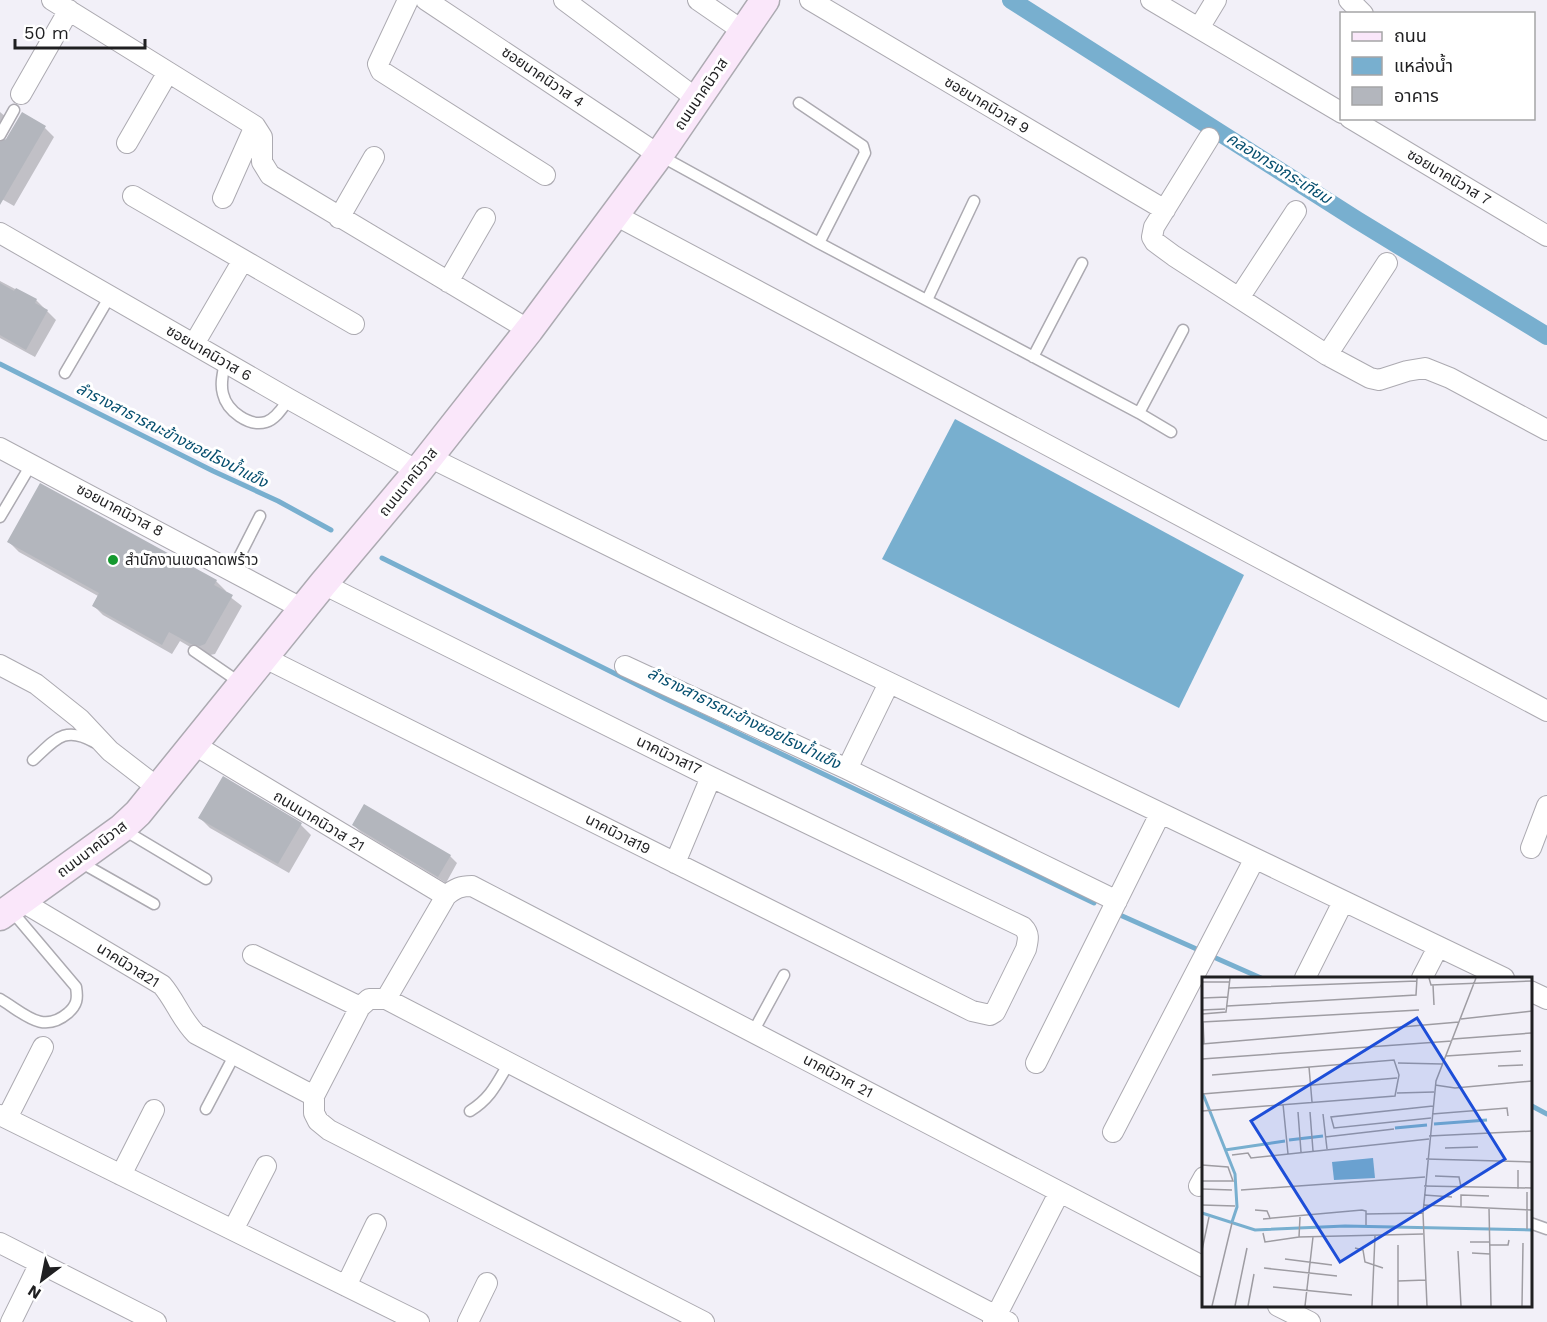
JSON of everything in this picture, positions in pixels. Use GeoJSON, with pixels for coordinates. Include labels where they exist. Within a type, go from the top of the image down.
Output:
{"type":"FeatureCollection","features":[{"type":"Feature","properties":{"kind":"main road","name":"ถนนนาคนิวาส"},"geometry":{"type":"LineString","coordinates":[[11,909],[122,828],[138,813],[263,657],[424,464],[529,330],[659,155],[765,0]]}},
{"type":"Feature","properties":{"kind":"street"},"geometry":{"type":"LineString","coordinates":[[408,0],[378,64],[381,71],[545,175]]}},
{"type":"Feature","properties":{"kind":"street","name":"ซอยนาคนิวาส 4"},"geometry":{"type":"LineString","coordinates":[[426,0],[659,155]]}},
{"type":"Feature","properties":{"kind":"street"},"geometry":{"type":"LineString","coordinates":[[564,0],[697,99]]}},
{"type":"Feature","properties":{"kind":"street"},"geometry":{"type":"LineString","coordinates":[[698,0],[743,31]]}},
{"type":"Feature","properties":{"kind":"street","name":"ซอยนาคนิวาส 9"},"geometry":{"type":"LineString","coordinates":[[810,0],[1164,210]]}},
{"type":"Feature","properties":{"kind":"street"},"geometry":{"type":"LineString","coordinates":[[1151,0],[1340,112]]}},
{"type":"Feature","properties":{"kind":"street"},"geometry":{"type":"LineString","coordinates":[[1199,28],[1215,0]]}},
{"type":"Feature","properties":{"kind":"street"},"geometry":{"type":"LineString","coordinates":[[1349,0],[1361,12]]}},
{"type":"Feature","properties":{"kind":"street"},"geometry":{"type":"LineString","coordinates":[[18,102],[61,5],[255,126],[262,137],[262,162],[270,175],[529,330]]}},
{"type":"Feature","properties":{"kind":"street"},"geometry":{"type":"LineString","coordinates":[[127,143],[168,72]]}},
{"type":"Feature","properties":{"kind":"street","name":"ซอยนาคนิวาส 7"},"geometry":{"type":"LineString","coordinates":[[1353,120],[1544,229]]}},
{"type":"Feature","properties":{"kind":"street"},"geometry":{"type":"LineString","coordinates":[[223,198],[255,126]]}},
{"type":"Feature","properties":{"kind":"street"},"geometry":{"type":"LineString","coordinates":[[1209,138],[1154,227],[1152,237],[1155,242],[1327,355],[1378,380],[1425,368],[1450,378],[1547,430]]}},
{"type":"Feature","properties":{"kind":"street"},"geometry":{"type":"LineString","coordinates":[[339,218],[374,157]]}},
{"type":"Feature","properties":{"kind":"street"},"geometry":{"type":"LineString","coordinates":[[133,196],[354,324]]}},
{"type":"Feature","properties":{"kind":"street"},"geometry":{"type":"LineString","coordinates":[[1239,298],[1296,211]]}},
{"type":"Feature","properties":{"kind":"street"},"geometry":{"type":"LineString","coordinates":[[615,215],[1547,711]]}},
{"type":"Feature","properties":{"kind":"street"},"geometry":{"type":"LineString","coordinates":[[448,282],[485,218]]}},
{"type":"Feature","properties":{"kind":"street","name":"ซอยนาคนิวาส 6"},"geometry":{"type":"LineString","coordinates":[[0,233],[289,399],[1502,977]]}},
{"type":"Feature","properties":{"kind":"street"},"geometry":{"type":"LineString","coordinates":[[194,344],[243,260]]}},
{"type":"Feature","properties":{"kind":"street"},"geometry":{"type":"LineString","coordinates":[[1327,355],[1387,263]]}},
{"type":"Feature","properties":{"kind":"street","name":"ซอยนาคนิวาส 8"},"geometry":{"type":"LineString","coordinates":[[0,448],[303,609]]}},
{"type":"Feature","properties":{"kind":"street","name":"นาคนิวาส17"},"geometry":{"type":"LineString","coordinates":[[323,584],[711,777],[1017,923],[1027,931],[1026,949],[995,1012],[990,1015],[972,1011]]}},
{"type":"Feature","properties":{"kind":"street","name":"นาคนิวาส19"},"geometry":{"type":"LineString","coordinates":[[263,657],[972,1011]]}},
{"type":"Feature","properties":{"kind":"street"},"geometry":{"type":"LineString","coordinates":[[0,665],[45,691],[80,719],[110,751],[158,788]]}},
{"type":"Feature","properties":{"kind":"street"},"geometry":{"type":"LineString","coordinates":[[625,666],[847,769],[1117,901]]}},
{"type":"Feature","properties":{"kind":"street"},"geometry":{"type":"LineString","coordinates":[[847,769],[889,683]]}},
{"type":"Feature","properties":{"kind":"street","name":"ถนนนาคนิวาส 21"},"geometry":{"type":"LineString","coordinates":[[193,744],[446,896]]}},
{"type":"Feature","properties":{"kind":"street"},"geometry":{"type":"LineString","coordinates":[[675,862],[711,777]]}},
{"type":"Feature","properties":{"kind":"street"},"geometry":{"type":"LineString","coordinates":[[1531,848],[1547,806]]}},
{"type":"Feature","properties":{"kind":"street"},"geometry":{"type":"LineString","coordinates":[[1036,1063],[1160,814]]}},
{"type":"Feature","properties":{"kind":"street"},"geometry":{"type":"LineString","coordinates":[[1113,1132],[1254,860]]}},
{"type":"Feature","properties":{"kind":"street","name":"นาคนิวาศ 21"},"geometry":{"type":"LineString","coordinates":[[446,896],[454,889],[472,886],[1202,1266]]}},
{"type":"Feature","properties":{"kind":"street"},"geometry":{"type":"LineString","coordinates":[[386,999],[446,896]]}},
{"type":"Feature","properties":{"kind":"street"},"geometry":{"type":"LineString","coordinates":[[1306,977],[1343,902]]}},
{"type":"Feature","properties":{"kind":"street","name":"นาคนิวาส21"},"geometry":{"type":"LineString","coordinates":[[11,909],[153,978],[170,994],[186,1024],[196,1034],[314,1096]]}},
{"type":"Feature","properties":{"kind":"street"},"geometry":{"type":"LineString","coordinates":[[1423,977],[1438,947]]}},
{"type":"Feature","properties":{"kind":"street"},"geometry":{"type":"LineString","coordinates":[[253,955],[360,1007]]}},
{"type":"Feature","properties":{"kind":"street"},"geometry":{"type":"LineString","coordinates":[[1532,992],[1547,999]]}},
{"type":"Feature","properties":{"kind":"street"},"geometry":{"type":"LineString","coordinates":[[704,1322],[329,1130],[318,1121],[314,1113],[314,1096],[360,1007],[369,999],[386,999],[999,1320],[1059,1193]]}},
{"type":"Feature","properties":{"kind":"street"},"geometry":{"type":"LineString","coordinates":[[43,1047],[4,1117],[419,1322]]}},
{"type":"Feature","properties":{"kind":"street"},"geometry":{"type":"LineString","coordinates":[[121,1175],[154,1110]]}},
{"type":"Feature","properties":{"kind":"street"},"geometry":{"type":"LineString","coordinates":[[233,1230],[266,1166]]}},
{"type":"Feature","properties":{"kind":"street"},"geometry":{"type":"LineString","coordinates":[[346,1286],[376,1224]]}},
{"type":"Feature","properties":{"kind":"street"},"geometry":{"type":"LineString","coordinates":[[0,1242],[131,1316],[156,1322]]}},
{"type":"Feature","properties":{"kind":"street"},"geometry":{"type":"LineString","coordinates":[[11,1322],[40,1263]]}},
{"type":"Feature","properties":{"kind":"street"},"geometry":{"type":"LineString","coordinates":[[468,1322],[488,1283]]}},
{"type":"Feature","properties":{"kind":"street"},"geometry":{"type":"LineString","coordinates":[[1282,1307],[1310,1322]]}},
{"type":"Feature","properties":{"kind":"lane"},"geometry":{"type":"LineString","coordinates":[[0,135],[18,102]]}},
{"type":"Feature","properties":{"kind":"lane"},"geometry":{"type":"LineString","coordinates":[[799,103],[863,146],[865,153],[819,243]]}},
{"type":"Feature","properties":{"kind":"lane"},"geometry":{"type":"LineString","coordinates":[[659,155],[1172,432]]}},
{"type":"Feature","properties":{"kind":"lane"},"geometry":{"type":"LineString","coordinates":[[927,300],[974,201]]}},
{"type":"Feature","properties":{"kind":"lane"},"geometry":{"type":"LineString","coordinates":[[1033,357],[1082,263]]}},
{"type":"Feature","properties":{"kind":"lane"},"geometry":{"type":"LineString","coordinates":[[65,373],[110,296]]}},
{"type":"Feature","properties":{"kind":"lane"},"geometry":{"type":"LineString","coordinates":[[1139,413],[1184,330]]}},
{"type":"Feature","properties":{"kind":"lane"},"geometry":{"type":"LineString","coordinates":[[225,362],[221,383],[223,396],[237,415],[253,422],[267,422],[275,417],[289,399]]}},
{"type":"Feature","properties":{"kind":"lane"},"geometry":{"type":"LineString","coordinates":[[0,517],[32,463]]}},
{"type":"Feature","properties":{"kind":"lane"},"geometry":{"type":"LineString","coordinates":[[232,571],[260,516]]}},
{"type":"Feature","properties":{"kind":"lane"},"geometry":{"type":"LineString","coordinates":[[194,651],[242,684]]}},
{"type":"Feature","properties":{"kind":"lane"},"geometry":{"type":"LineString","coordinates":[[33,760],[64,734],[82,736],[110,751]]}},
{"type":"Feature","properties":{"kind":"lane"},"geometry":{"type":"LineString","coordinates":[[122,828],[206,879]]}},
{"type":"Feature","properties":{"kind":"lane"},"geometry":{"type":"LineString","coordinates":[[77,860],[154,904]]}},
{"type":"Feature","properties":{"kind":"lane"},"geometry":{"type":"LineString","coordinates":[[0,999],[40,1022],[48,1024],[56,1022],[68,1013],[75,1006],[78,997],[76,987],[11,909]]}},
{"type":"Feature","properties":{"kind":"lane"},"geometry":{"type":"LineString","coordinates":[[753,1032],[784,975]]}},
{"type":"Feature","properties":{"kind":"lane"},"geometry":{"type":"LineString","coordinates":[[206,1109],[235,1054]]}},
{"type":"Feature","properties":{"kind":"lane"},"geometry":{"type":"LineString","coordinates":[[470,1111],[489,1096],[509,1062]]}},
{"type":"Feature","properties":{"kind":"lane"},"geometry":{"type":"LineString","coordinates":[[1532,1224],[1547,1229]]}},
{"type":"Feature","properties":{"kind":"water"},"geometry":{"type":"Polygon","coordinates":[[[955,419],[1244,575],[1179,708],[882,559],[955,419]]]}},
{"type":"Feature","properties":{"kind":"building"},"geometry":{"type":"Polygon","coordinates":[[[22,112],[46,126],[0,205],[0,142],[6,139],[22,112]]]}},
{"type":"Feature","properties":{"kind":"building"},"geometry":{"type":"Polygon","coordinates":[[[0,283],[37,299],[35,303],[48,310],[26,350],[0,335],[0,283]]]}},
{"type":"Feature","properties":{"kind":"building"},"geometry":{"type":"Polygon","coordinates":[[[40,483],[217,580],[214,585],[233,595],[205,644],[200,646],[191,644],[169,632],[162,645],[92,606],[99,593],[7,542],[40,483]]]}},
{"type":"Feature","properties":{"kind":"building"},"geometry":{"type":"Polygon","coordinates":[[[223,776],[302,823],[278,864],[198,818],[223,776]]]}},
{"type":"Feature","properties":{"kind":"building"},"geometry":{"type":"Polygon","coordinates":[[[364,804],[451,855],[438,877],[352,825],[364,804]]]}},
{"type":"Feature","properties":{"kind":"waterway","name":"คลองทรงกระเทียม"},"geometry":{"type":"LineString","coordinates":[[1011,0],[1357,220],[1547,336]]}},
{"type":"Feature","properties":{"kind":"waterway","name":"ลำรางสาธารณะข้างซอยโรงน้ำแข็ง"},"geometry":{"type":"LineString","coordinates":[[0,364],[213,471],[278,501],[331,530]]}},
{"type":"Feature","properties":{"kind":"waterway","name":"ลำรางสาธารณะข้างซอยโรงน้ำแข็ง"},"geometry":{"type":"LineString","coordinates":[[382,558],[666,699],[1094,903]]}},
{"type":"Feature","properties":{"kind":"waterway","name":"ลำรางสาธารณะข้างซอยโรงน้ำแข็ง"},"geometry":{"type":"LineString","coordinates":[[1120,915],[1201,951]]}},
{"type":"Feature","properties":{"kind":"waterway","name":"ลำรางสาธารณะข้างซอยโรงน้ำแข็ง"},"geometry":{"type":"LineString","coordinates":[[1209,955],[1259,977]]}},
{"type":"Feature","properties":{"kind":"waterway","name":"ลำรางสาธารณะข้างซอยโรงน้ำแข็ง"},"geometry":{"type":"LineString","coordinates":[[1532,1106],[1547,1114]]}},
{"type":"Feature","properties":{"kind":"place","name":"สำนักงานเขตลาดพร้าว"},"geometry":{"type":"Point","coordinates":[113,560]}}]}
